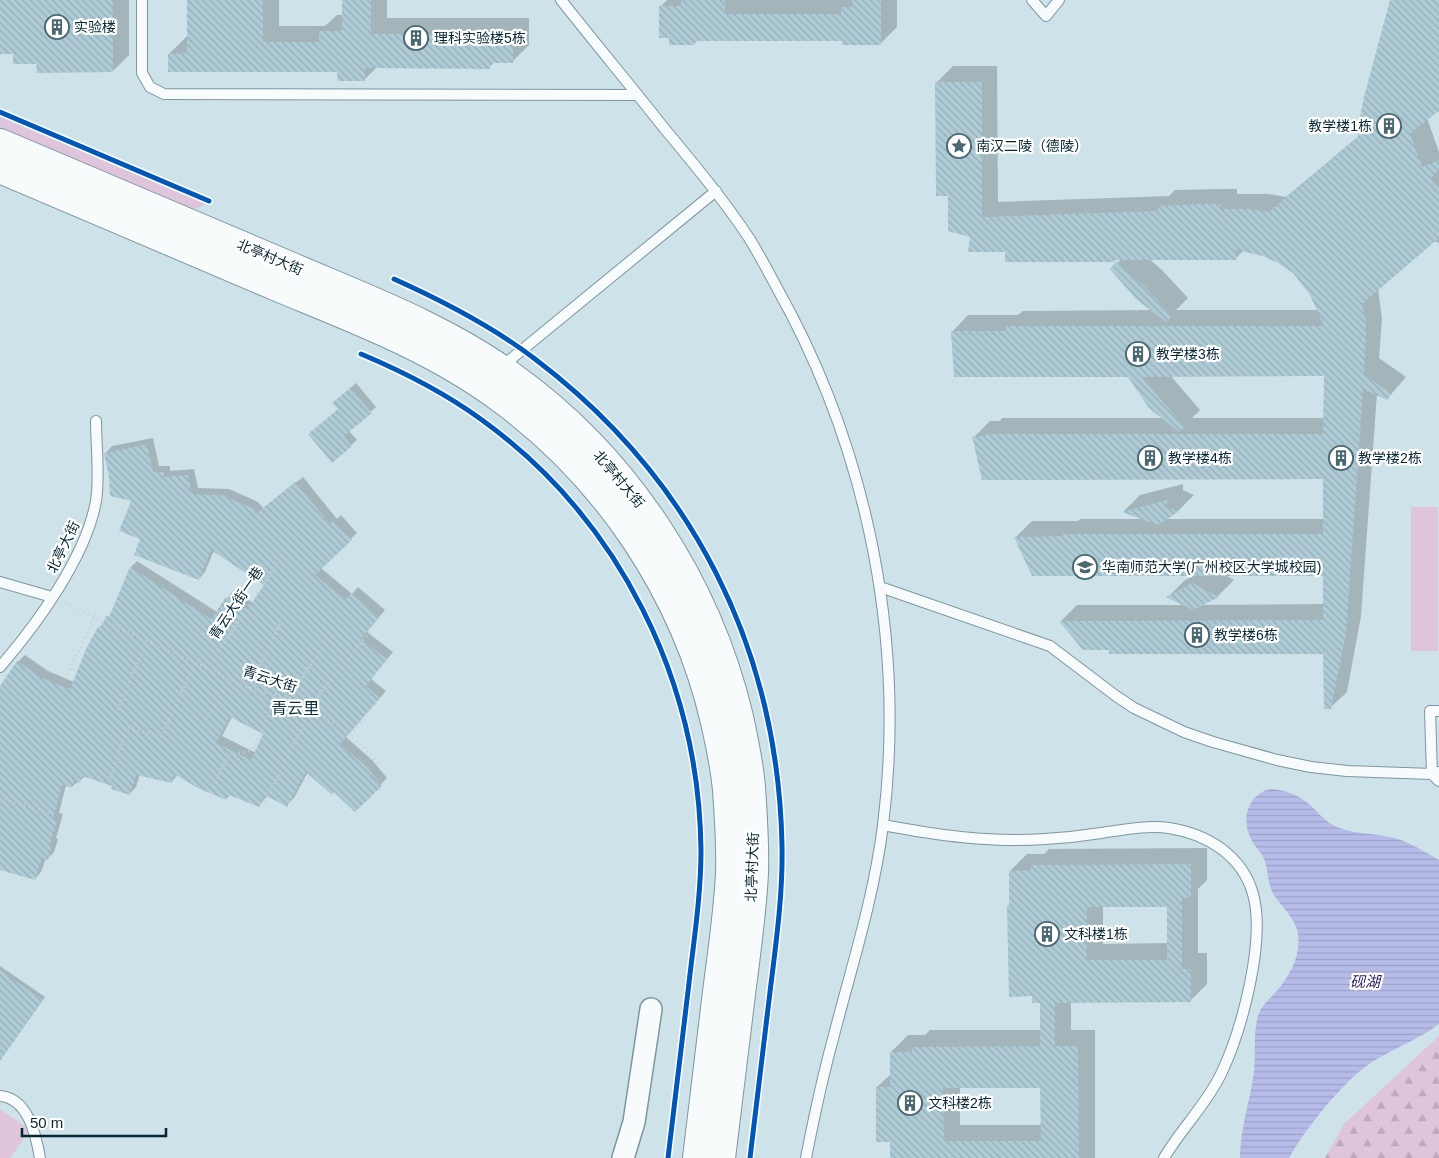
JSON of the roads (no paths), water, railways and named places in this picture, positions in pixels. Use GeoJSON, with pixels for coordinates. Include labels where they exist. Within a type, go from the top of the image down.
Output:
{"type":"FeatureCollection","features":[{"type":"Feature","properties":{"kind":"main road","name":"北亭村大街"},"geometry":{"type":"LineString","coordinates":[[0,143],[420,322],[446,335],[515,379],[578,432],[624,483],[645,510],[683,571],[705,614],[734,697],[747,754],[751,784],[754,876],[721,1158]]}},
{"type":"Feature","properties":{"kind":"main road","name":"北亭村大街"},"geometry":{"type":"LineString","coordinates":[[0,169],[373,327],[435,356],[501,398],[541,431],[588,478],[625,524],[662,583],[690,641],[712,710],[727,787],[730,874],[697,1158]]}},
{"type":"Feature","properties":{"kind":"street"},"geometry":{"type":"LineString","coordinates":[[623,1158],[634,1122],[651,1009]]}},
{"type":"Feature","properties":{"kind":"lane"},"geometry":{"type":"LineString","coordinates":[[142,0],[142,73],[150,87],[164,94],[638,95]]}},
{"type":"Feature","properties":{"kind":"lane"},"geometry":{"type":"LineString","coordinates":[[560,0],[716,191],[751,242],[794,318],[831,402],[852,463],[866,519],[880,587],[890,701],[888,766],[883,825],[867,914],[834,1034],[806,1158]]}},
{"type":"Feature","properties":{"kind":"lane"},"geometry":{"type":"LineString","coordinates":[[1032,0],[1046,16],[1059,0]]}},
{"type":"Feature","properties":{"kind":"lane"},"geometry":{"type":"LineString","coordinates":[[500,368],[716,191]]}},
{"type":"Feature","properties":{"kind":"lane","name":"北亭大街"},"geometry":{"type":"LineString","coordinates":[[0,667],[19,646],[79,552],[93,514],[97,490],[96,421]]}},
{"type":"Feature","properties":{"kind":"lane"},"geometry":{"type":"LineString","coordinates":[[0,582],[52,597]]}},
{"type":"Feature","properties":{"kind":"lane"},"geometry":{"type":"LineString","coordinates":[[880,587],[1050,646],[1134,708],[1162,722],[1213,742],[1276,760],[1311,767],[1347,771],[1437,776],[1430,711],[1439,711]]}},
{"type":"Feature","properties":{"kind":"lane"},"geometry":{"type":"LineString","coordinates":[[883,825],[944,835],[989,839],[1042,839],[1136,828],[1167,828],[1198,836],[1223,849],[1234,859],[1249,882],[1256,911],[1254,959],[1250,985],[1237,1032],[1221,1074],[1197,1114],[1164,1158]]}},
{"type":"Feature","properties":{"kind":"lane"},"geometry":{"type":"LineString","coordinates":[[0,1096],[14,1100],[28,1117],[34,1132],[40,1158]]}},
{"type":"Feature","properties":{"kind":"water","name":"砚湖"},"geometry":{"type":"Polygon","coordinates":[[[1271,789],[1287,792],[1301,798],[1337,827],[1403,841],[1439,860],[1439,1024],[1423,1035],[1380,1057],[1361,1070],[1326,1106],[1289,1158],[1240,1158],[1240,1147],[1254,1072],[1256,1029],[1259,1012],[1286,979],[1298,950],[1298,934],[1294,923],[1272,891],[1264,859],[1251,840],[1247,830],[1247,815],[1252,801],[1263,791],[1271,789]]]}},
{"type":"Feature","properties":{"kind":"place","name":"实验楼"},"geometry":{"type":"Point","coordinates":[57,27]}},
{"type":"Feature","properties":{"kind":"place","name":"理科实验楼5栋"},"geometry":{"type":"Point","coordinates":[416,38]}},
{"type":"Feature","properties":{"kind":"place","name":"教学楼1栋"},"geometry":{"type":"Point","coordinates":[1389,126]}},
{"type":"Feature","properties":{"kind":"place","name":"南汉二陵（德陵）"},"geometry":{"type":"Point","coordinates":[959,146]}},
{"type":"Feature","properties":{"kind":"place","name":"教学楼3栋"},"geometry":{"type":"Point","coordinates":[1138,354]}},
{"type":"Feature","properties":{"kind":"place","name":"教学楼4栋"},"geometry":{"type":"Point","coordinates":[1150,458]}},
{"type":"Feature","properties":{"kind":"place","name":"教学楼2栋"},"geometry":{"type":"Point","coordinates":[1341,458]}},
{"type":"Feature","properties":{"kind":"place","name":"华南师范大学(广州校区大学城校园)"},"geometry":{"type":"Point","coordinates":[1085,567]}},
{"type":"Feature","properties":{"kind":"place","name":"教学楼6栋"},"geometry":{"type":"Point","coordinates":[1197,635]}},
{"type":"Feature","properties":{"kind":"place","name":"文科楼1栋"},"geometry":{"type":"Point","coordinates":[1047,934]}},
{"type":"Feature","properties":{"kind":"place","name":"文科楼2栋"},"geometry":{"type":"Point","coordinates":[910,1103]}},
{"type":"Feature","properties":{"kind":"district","name":"青云里"},"geometry":{"type":"Point","coordinates":[295,708]}}]}
